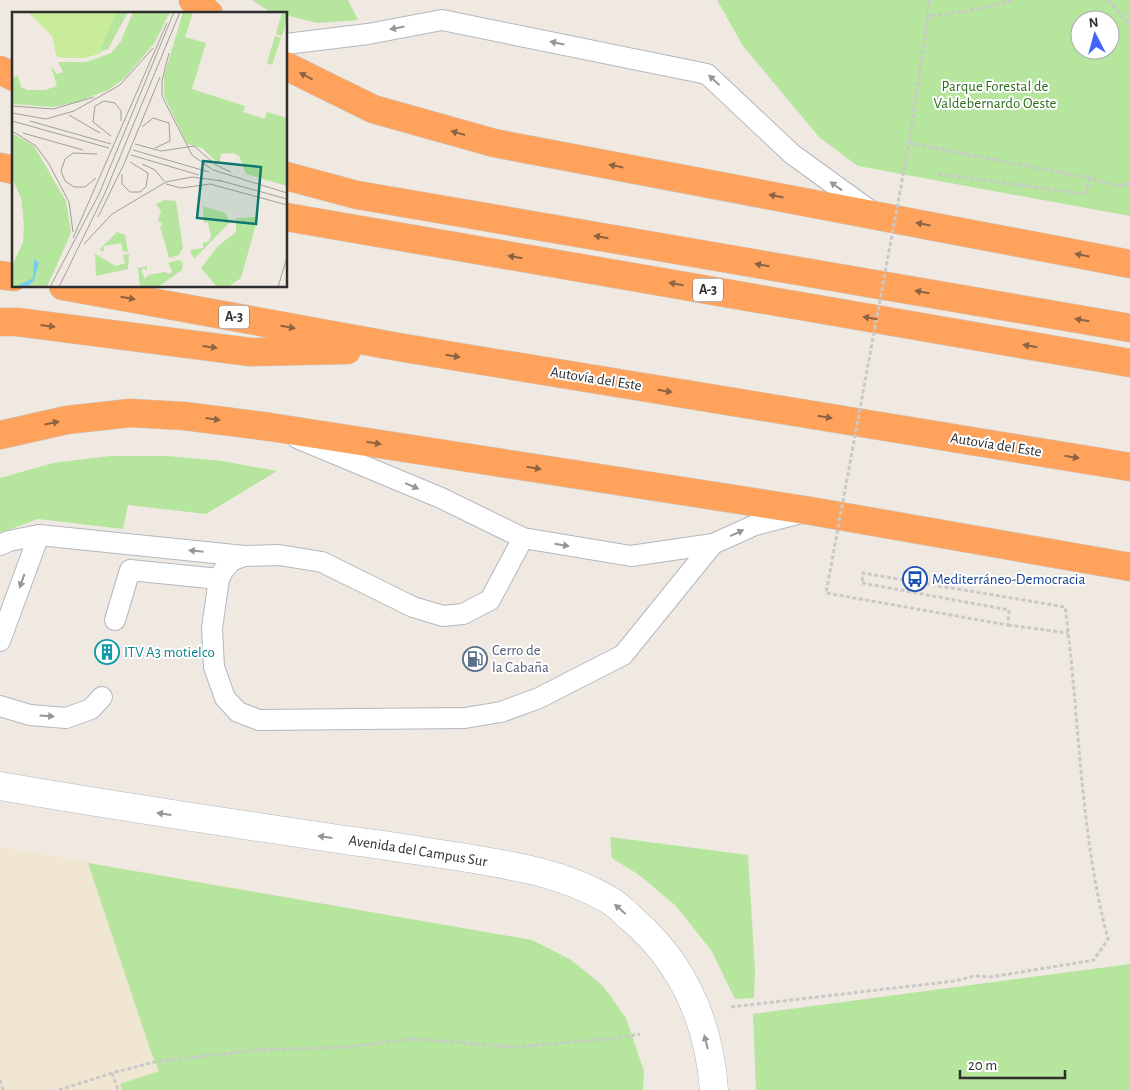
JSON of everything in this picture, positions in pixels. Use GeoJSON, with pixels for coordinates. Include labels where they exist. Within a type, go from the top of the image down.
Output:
{"type":"FeatureCollection","features":[{"type":"Feature","properties":{"kind":"highway"},"geometry":{"type":"LineString","coordinates":[[193,0],[207,12]]}},
{"type":"Feature","properties":{"kind":"highway"},"geometry":{"type":"LineString","coordinates":[[288,67],[373,109],[494,143],[1130,264]]}},
{"type":"Feature","properties":{"kind":"highway"},"geometry":{"type":"LineString","coordinates":[[0,70],[12,76]]}},
{"type":"Feature","properties":{"kind":"highway"},"geometry":{"type":"LineString","coordinates":[[288,177],[357,195],[1130,328]]}},
{"type":"Feature","properties":{"kind":"highway","name":"A-3"},"geometry":{"type":"LineString","coordinates":[[288,217],[1130,363]]}},
{"type":"Feature","properties":{"kind":"highway","name":"Autovía del Este"},"geometry":{"type":"LineString","coordinates":[[74,288],[404,348],[1130,467]]}},
{"type":"Feature","properties":{"kind":"highway"},"geometry":{"type":"LineString","coordinates":[[0,322],[17,322],[250,352],[404,348]]}},
{"type":"Feature","properties":{"kind":"highway"},"geometry":{"type":"LineString","coordinates":[[1,434],[67,420],[130,413],[184,416],[270,427],[811,511],[1130,567]]}},
{"type":"Feature","properties":{"kind":"street","name":"Avenida del Campus Sur"},"geometry":{"type":"LineString","coordinates":[[0,786],[137,810],[521,867],[570,881],[610,900],[646,931],[671,960],[687,986],[700,1016],[712,1063],[714,1090]]}},
{"type":"Feature","properties":{"kind":"lane"},"geometry":{"type":"LineString","coordinates":[[288,44],[368,34],[442,20],[707,74],[792,154],[876,215]]}},
{"type":"Feature","properties":{"kind":"lane"},"geometry":{"type":"LineString","coordinates":[[270,427],[440,498],[523,538],[631,556],[713,544],[755,525],[811,511]]}},
{"type":"Feature","properties":{"kind":"lane"},"geometry":{"type":"LineString","coordinates":[[0,545],[9,541],[39,535],[244,556],[279,555],[322,562],[413,607],[443,616],[462,614],[490,600],[523,538]]}},
{"type":"Feature","properties":{"kind":"lane"},"geometry":{"type":"LineString","coordinates":[[0,641],[39,535]]}},
{"type":"Feature","properties":{"kind":"lane"},"geometry":{"type":"LineString","coordinates":[[244,556],[231,561],[222,571],[219,579],[212,628],[214,667],[225,698],[238,712],[259,720],[465,718],[501,712],[539,698],[623,655],[713,544]]}},
{"type":"Feature","properties":{"kind":"lane"},"geometry":{"type":"LineString","coordinates":[[115,620],[130,570],[219,579]]}},
{"type":"Feature","properties":{"kind":"lane"},"geometry":{"type":"LineString","coordinates":[[0,706],[30,715],[66,718],[91,709],[102,697]]}},
{"type":"Feature","properties":{"kind":"lane"},"geometry":{"type":"LineString","coordinates":[[0,772],[137,810]]}},
{"type":"Feature","properties":{"kind":"path"},"geometry":{"type":"LineString","coordinates":[[929,0],[909,143],[826,592],[1008,625],[1068,633]]}},
{"type":"Feature","properties":{"kind":"path"},"geometry":{"type":"LineString","coordinates":[[928,16],[989,8],[1012,0]]}},
{"type":"Feature","properties":{"kind":"path"},"geometry":{"type":"LineString","coordinates":[[1108,0],[1130,25]]}},
{"type":"Feature","properties":{"kind":"path"},"geometry":{"type":"LineString","coordinates":[[909,143],[1089,178],[1118,186],[1130,183]]}},
{"type":"Feature","properties":{"kind":"path"},"geometry":{"type":"LineString","coordinates":[[938,174],[1086,194],[1089,178]]}},
{"type":"Feature","properties":{"kind":"path"},"geometry":{"type":"LineString","coordinates":[[728,1008],[955,981],[974,976],[991,977],[1094,960],[1108,939],[1098,902],[1084,808],[1064,607],[863,573],[862,583],[1009,610],[1008,625]]}},
{"type":"Feature","properties":{"kind":"path"},"geometry":{"type":"LineString","coordinates":[[59,1090],[154,1062],[258,1050],[348,1047],[411,1038],[515,1047],[617,1038],[640,1034]]}},
{"type":"Feature","properties":{"kind":"path"},"geometry":{"type":"LineString","coordinates":[[112,1073],[118,1090]]}},
{"type":"Feature","properties":{"kind":"path"},"geometry":{"type":"LineString","coordinates":[[0,1080],[3,1090]]}},
{"type":"Feature","properties":{"kind":"shaded area"},"geometry":{"type":"Polygon","coordinates":[[[0,847],[532,940],[571,960],[603,986],[626,1018],[644,1071],[643,1090],[0,1090],[0,847]]]}},
{"type":"Feature","properties":{"kind":"green space"},"geometry":{"type":"Polygon","coordinates":[[[252,0],[348,0],[358,20],[317,23],[288,16],[288,12],[269,11],[252,0]]]}},
{"type":"Feature","properties":{"kind":"green space","name":"Parque Forestal de Valdebernardo Oeste"},"geometry":{"type":"Polygon","coordinates":[[[717,0],[1130,0],[1130,216],[858,166],[820,138],[743,46],[717,0]]]}},
{"type":"Feature","properties":{"kind":"green space"},"geometry":{"type":"Polygon","coordinates":[[[110,456],[167,456],[222,461],[277,471],[206,514],[128,505],[123,529],[38,519],[0,533],[0,478],[53,463],[110,456]]]}},
{"type":"Feature","properties":{"kind":"green space"},"geometry":{"type":"Polygon","coordinates":[[[610,837],[748,855],[755,971],[754,998],[735,999],[711,950],[675,905],[639,875],[612,858],[610,837]]]}},
{"type":"Feature","properties":{"kind":"green space"},"geometry":{"type":"Polygon","coordinates":[[[88,863],[532,940],[571,960],[603,986],[626,1018],[644,1071],[643,1090],[122,1090],[120,1084],[159,1071],[88,863]]]}},
{"type":"Feature","properties":{"kind":"green space"},"geometry":{"type":"Polygon","coordinates":[[[1130,964],[1130,1090],[756,1090],[753,1014],[1130,964]]]}},
{"type":"Feature","properties":{"kind":"place","name":"Mediterráneo-Democracia"},"geometry":{"type":"Point","coordinates":[915,579]}},
{"type":"Feature","properties":{"kind":"place","name":"ITV A3 motielco"},"geometry":{"type":"Point","coordinates":[107,652]}},
{"type":"Feature","properties":{"kind":"place","name":"Cerro de la Cabaña"},"geometry":{"type":"Point","coordinates":[475,659]}}]}
